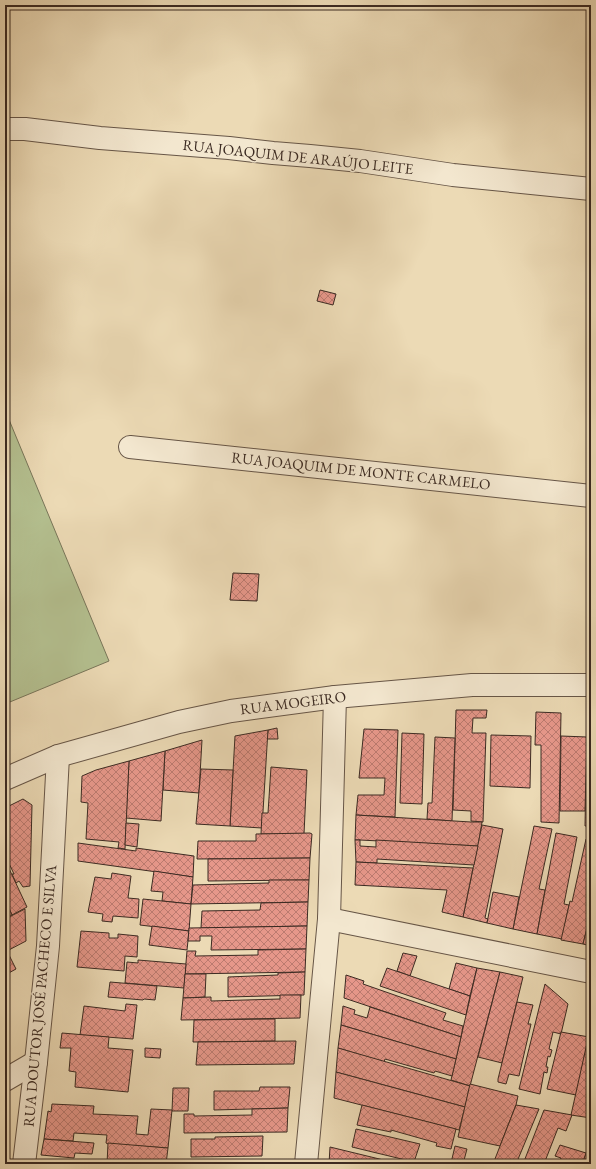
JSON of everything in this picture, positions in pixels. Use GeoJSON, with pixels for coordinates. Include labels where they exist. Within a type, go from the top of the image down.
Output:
{"type":"FeatureCollection","features":[{"type":"Feature","properties":{"kind":"street","name":"RUA JOAQUIM DE ARAÚJO LEITE"},"geometry":{"type":"LineString","coordinates":[[5,129],[25,129],[100,138],[229,148],[360,161],[453,175],[591,188]]}},
{"type":"Feature","properties":{"kind":"street","name":"RUA JOAQUIM DE MONTE CARMELO"},"geometry":{"type":"LineString","coordinates":[[130,447],[591,496]]}},
{"type":"Feature","properties":{"kind":"street","name":"RUA MOGEIRO"},"geometry":{"type":"LineString","coordinates":[[5,779],[58,756],[191,719],[231,711],[335,697],[472,685],[591,685]]}},
{"type":"Feature","properties":{"kind":"street"},"geometry":{"type":"LineString","coordinates":[[306,1164],[329,918],[335,697]]}},
{"type":"Feature","properties":{"kind":"street","name":"RUA DOUTOR JOSÉ PACHECO E SILVA"},"geometry":{"type":"LineString","coordinates":[[24,1164],[48,946],[58,756]]}},
{"type":"Feature","properties":{"kind":"street"},"geometry":{"type":"LineString","coordinates":[[329,918],[591,972]]}},
{"type":"Feature","properties":{"kind":"street"},"geometry":{"type":"LineString","coordinates":[[5,1080],[36,1062]]}},
{"type":"Feature","properties":{"kind":"green space"},"geometry":{"type":"Polygon","coordinates":[[[5,410],[109,661],[5,704],[5,410]]]}},
{"type":"Feature","properties":{"kind":"building"},"geometry":{"type":"Polygon","coordinates":[[[320,290],[336,294],[333,305],[317,301],[320,290]]]}},
{"type":"Feature","properties":{"kind":"building"},"geometry":{"type":"Polygon","coordinates":[[[233,573],[259,574],[257,601],[230,600],[233,573]]]}},
{"type":"Feature","properties":{"kind":"building"},"geometry":{"type":"Polygon","coordinates":[[[456,710],[487,710],[486,718],[473,718],[472,733],[486,733],[483,822],[471,821],[471,811],[453,810],[456,710]]]}},
{"type":"Feature","properties":{"kind":"building"},"geometry":{"type":"Polygon","coordinates":[[[536,712],[561,713],[559,823],[541,822],[541,745],[535,745],[536,712]]]}},
{"type":"Feature","properties":{"kind":"building"},"geometry":{"type":"Polygon","coordinates":[[[587,716],[591,716],[591,826],[585,826],[587,716]]]}},
{"type":"Feature","properties":{"kind":"building"},"geometry":{"type":"Polygon","coordinates":[[[277,728],[278,739],[267,739],[268,730],[277,728]]]}},
{"type":"Feature","properties":{"kind":"building"},"geometry":{"type":"Polygon","coordinates":[[[364,729],[398,730],[395,817],[356,815],[358,795],[384,795],[385,778],[359,778],[364,729]]]}},
{"type":"Feature","properties":{"kind":"building"},"geometry":{"type":"Polygon","coordinates":[[[268,730],[262,828],[230,826],[235,736],[268,730]]]}},
{"type":"Feature","properties":{"kind":"building"},"geometry":{"type":"Polygon","coordinates":[[[402,733],[424,734],[422,804],[400,803],[402,733]]]}},
{"type":"Feature","properties":{"kind":"building"},"geometry":{"type":"Polygon","coordinates":[[[491,735],[531,736],[530,788],[490,786],[491,735]]]}},
{"type":"Feature","properties":{"kind":"building"},"geometry":{"type":"Polygon","coordinates":[[[561,736],[587,737],[585,811],[560,811],[561,736]]]}},
{"type":"Feature","properties":{"kind":"building"},"geometry":{"type":"Polygon","coordinates":[[[435,737],[455,738],[452,821],[427,819],[428,803],[432,803],[435,737]]]}},
{"type":"Feature","properties":{"kind":"building"},"geometry":{"type":"Polygon","coordinates":[[[202,740],[199,793],[163,790],[165,751],[202,740]]]}},
{"type":"Feature","properties":{"kind":"building"},"geometry":{"type":"Polygon","coordinates":[[[165,751],[161,821],[126,818],[129,761],[165,751]]]}},
{"type":"Feature","properties":{"kind":"building"},"geometry":{"type":"Polygon","coordinates":[[[129,761],[125,849],[118,848],[119,842],[86,839],[88,803],[81,802],[82,776],[96,770],[129,761]]]}},
{"type":"Feature","properties":{"kind":"building"},"geometry":{"type":"Polygon","coordinates":[[[271,767],[307,770],[304,834],[261,834],[262,813],[268,813],[271,767]]]}},
{"type":"Feature","properties":{"kind":"building"},"geometry":{"type":"Polygon","coordinates":[[[201,769],[233,770],[230,826],[196,824],[201,769]]]}},
{"type":"Feature","properties":{"kind":"building"},"geometry":{"type":"Polygon","coordinates":[[[23,799],[32,805],[30,886],[23,887],[19,881],[16,883],[12,874],[14,874],[5,855],[5,808],[23,799]]]}},
{"type":"Feature","properties":{"kind":"building"},"geometry":{"type":"Polygon","coordinates":[[[356,815],[482,822],[478,846],[355,840],[356,815]]]}},
{"type":"Feature","properties":{"kind":"building"},"geometry":{"type":"Polygon","coordinates":[[[126,823],[139,824],[137,847],[125,845],[126,823]]]}},
{"type":"Feature","properties":{"kind":"building"},"geometry":{"type":"Polygon","coordinates":[[[482,825],[503,829],[485,918],[488,919],[487,923],[463,917],[482,825]]]}},
{"type":"Feature","properties":{"kind":"building"},"geometry":{"type":"Polygon","coordinates":[[[534,826],[552,829],[539,889],[545,890],[537,934],[513,929],[534,826]]]}},
{"type":"Feature","properties":{"kind":"building"},"geometry":{"type":"Polygon","coordinates":[[[556,833],[577,837],[564,904],[569,905],[562,939],[537,934],[556,833]]]}},
{"type":"Feature","properties":{"kind":"building"},"geometry":{"type":"Polygon","coordinates":[[[256,834],[312,834],[310,858],[197,859],[198,841],[256,841],[256,834]]]}},
{"type":"Feature","properties":{"kind":"building"},"geometry":{"type":"Polygon","coordinates":[[[586,839],[591,840],[591,912],[583,944],[561,940],[570,901],[572,902],[586,839]]]}},
{"type":"Feature","properties":{"kind":"building"},"geometry":{"type":"Polygon","coordinates":[[[355,840],[360,840],[360,846],[376,847],[376,840],[478,846],[474,865],[377,859],[377,863],[356,862],[355,840]]]}},
{"type":"Feature","properties":{"kind":"building"},"geometry":{"type":"Polygon","coordinates":[[[78,843],[136,851],[136,848],[194,856],[193,877],[78,861],[78,843]]]}},
{"type":"Feature","properties":{"kind":"building"},"geometry":{"type":"Polygon","coordinates":[[[310,858],[309,880],[208,881],[208,859],[310,858]]]}},
{"type":"Feature","properties":{"kind":"building"},"geometry":{"type":"Polygon","coordinates":[[[5,860],[27,907],[12,915],[5,900],[5,860]]]}},
{"type":"Feature","properties":{"kind":"building"},"geometry":{"type":"Polygon","coordinates":[[[356,862],[473,868],[463,917],[442,912],[447,890],[355,885],[356,862]]]}},
{"type":"Feature","properties":{"kind":"building"},"geometry":{"type":"Polygon","coordinates":[[[154,871],[193,877],[191,904],[162,901],[163,892],[151,891],[154,871]]]}},
{"type":"Feature","properties":{"kind":"building"},"geometry":{"type":"Polygon","coordinates":[[[112,873],[131,876],[128,898],[139,899],[138,918],[113,916],[112,922],[102,921],[103,914],[88,912],[95,877],[111,879],[112,873]]]}},
{"type":"Feature","properties":{"kind":"building"},"geometry":{"type":"Polygon","coordinates":[[[269,880],[309,880],[308,902],[191,904],[193,885],[269,883],[269,880]]]}},
{"type":"Feature","properties":{"kind":"building"},"geometry":{"type":"Polygon","coordinates":[[[493,892],[519,897],[513,929],[487,923],[493,892]]]}},
{"type":"Feature","properties":{"kind":"building"},"geometry":{"type":"Polygon","coordinates":[[[143,899],[191,904],[189,931],[140,925],[143,899]]]}},
{"type":"Feature","properties":{"kind":"building"},"geometry":{"type":"Polygon","coordinates":[[[5,900],[12,915],[5,919],[5,900]]]}},
{"type":"Feature","properties":{"kind":"building"},"geometry":{"type":"Polygon","coordinates":[[[308,902],[307,926],[201,928],[202,911],[260,910],[261,903],[308,902]]]}},
{"type":"Feature","properties":{"kind":"building"},"geometry":{"type":"Polygon","coordinates":[[[25,909],[26,941],[5,952],[5,919],[25,909]]]}},
{"type":"Feature","properties":{"kind":"building"},"geometry":{"type":"Polygon","coordinates":[[[591,912],[591,946],[583,944],[591,912]]]}},
{"type":"Feature","properties":{"kind":"building"},"geometry":{"type":"Polygon","coordinates":[[[152,926],[189,931],[187,950],[149,945],[152,926]]]}},
{"type":"Feature","properties":{"kind":"building"},"geometry":{"type":"Polygon","coordinates":[[[307,926],[306,949],[211,950],[212,936],[200,936],[200,941],[188,941],[189,928],[307,926]]]}},
{"type":"Feature","properties":{"kind":"building"},"geometry":{"type":"Polygon","coordinates":[[[81,931],[109,933],[109,938],[118,938],[118,934],[138,936],[137,957],[125,956],[124,971],[77,967],[81,931]]]}},
{"type":"Feature","properties":{"kind":"building"},"geometry":{"type":"Polygon","coordinates":[[[306,949],[305,972],[185,974],[187,951],[196,951],[195,956],[258,955],[258,950],[306,949]]]}},
{"type":"Feature","properties":{"kind":"building"},"geometry":{"type":"Polygon","coordinates":[[[7,951],[16,969],[5,975],[5,952],[7,951]]]}},
{"type":"Feature","properties":{"kind":"building"},"geometry":{"type":"Polygon","coordinates":[[[403,953],[417,956],[410,976],[397,971],[403,953]]]}},
{"type":"Feature","properties":{"kind":"building"},"geometry":{"type":"Polygon","coordinates":[[[138,960],[186,964],[184,988],[125,983],[127,962],[138,963],[138,960]]]}},
{"type":"Feature","properties":{"kind":"building"},"geometry":{"type":"Polygon","coordinates":[[[456,963],[477,968],[470,996],[449,989],[456,963]]]}},
{"type":"Feature","properties":{"kind":"building"},"geometry":{"type":"Polygon","coordinates":[[[387,968],[470,996],[466,1015],[380,986],[387,968]]]}},
{"type":"Feature","properties":{"kind":"building"},"geometry":{"type":"Polygon","coordinates":[[[477,968],[500,972],[470,1086],[451,1080],[477,968]]]}},
{"type":"Feature","properties":{"kind":"building"},"geometry":{"type":"Polygon","coordinates":[[[305,972],[304,995],[228,997],[228,977],[278,975],[278,973],[305,972]]]}},
{"type":"Feature","properties":{"kind":"building"},"geometry":{"type":"Polygon","coordinates":[[[500,972],[523,977],[502,1063],[478,1057],[500,972]]]}},
{"type":"Feature","properties":{"kind":"building"},"geometry":{"type":"Polygon","coordinates":[[[185,974],[206,974],[205,997],[183,998],[185,974]]]}},
{"type":"Feature","properties":{"kind":"building"},"geometry":{"type":"Polygon","coordinates":[[[346,975],[364,981],[363,984],[446,1013],[443,1020],[463,1026],[461,1037],[344,998],[346,975]]]}},
{"type":"Feature","properties":{"kind":"building"},"geometry":{"type":"Polygon","coordinates":[[[110,982],[157,986],[155,1000],[108,997],[110,982]]]}},
{"type":"Feature","properties":{"kind":"building"},"geometry":{"type":"Polygon","coordinates":[[[545,984],[568,1004],[561,1034],[553,1032],[549,1049],[552,1050],[550,1057],[548,1056],[546,1067],[548,1067],[547,1073],[544,1072],[540,1094],[519,1089],[545,984]]]}},
{"type":"Feature","properties":{"kind":"building"},"geometry":{"type":"Polygon","coordinates":[[[280,995],[301,995],[300,1018],[181,1020],[183,998],[211,997],[211,1001],[280,999],[280,995]]]}},
{"type":"Feature","properties":{"kind":"building"},"geometry":{"type":"Polygon","coordinates":[[[517,1002],[533,1005],[528,1024],[531,1024],[519,1076],[509,1074],[506,1084],[498,1082],[498,1079],[517,1002]]]}},
{"type":"Feature","properties":{"kind":"building"},"geometry":{"type":"Polygon","coordinates":[[[126,1004],[137,1005],[133,1039],[80,1035],[84,1006],[125,1011],[126,1004]]]}},
{"type":"Feature","properties":{"kind":"building"},"geometry":{"type":"Polygon","coordinates":[[[343,1006],[355,1010],[354,1014],[367,1018],[370,1007],[461,1037],[456,1059],[341,1025],[343,1006]]]}},
{"type":"Feature","properties":{"kind":"building"},"geometry":{"type":"Polygon","coordinates":[[[275,1019],[275,1041],[193,1042],[194,1020],[275,1019]]]}},
{"type":"Feature","properties":{"kind":"building"},"geometry":{"type":"Polygon","coordinates":[[[341,1025],[456,1059],[452,1076],[435,1071],[434,1073],[385,1059],[384,1062],[338,1048],[341,1025]]]}},
{"type":"Feature","properties":{"kind":"building"},"geometry":{"type":"Polygon","coordinates":[[[561,1032],[589,1037],[576,1095],[547,1089],[561,1032]]]}},
{"type":"Feature","properties":{"kind":"building"},"geometry":{"type":"Polygon","coordinates":[[[62,1033],[109,1037],[108,1048],[133,1050],[128,1092],[75,1087],[76,1072],[69,1071],[71,1048],[60,1048],[62,1033]]]}},
{"type":"Feature","properties":{"kind":"building"},"geometry":{"type":"Polygon","coordinates":[[[589,1034],[591,1035],[591,1118],[571,1115],[589,1034]]]}},
{"type":"Feature","properties":{"kind":"building"},"geometry":{"type":"Polygon","coordinates":[[[296,1041],[294,1064],[196,1065],[198,1042],[296,1041]]]}},
{"type":"Feature","properties":{"kind":"building"},"geometry":{"type":"Polygon","coordinates":[[[145,1048],[161,1049],[160,1058],[145,1057],[145,1048]]]}},
{"type":"Feature","properties":{"kind":"building"},"geometry":{"type":"Polygon","coordinates":[[[338,1048],[470,1086],[465,1107],[336,1072],[338,1048]]]}},
{"type":"Feature","properties":{"kind":"building"},"geometry":{"type":"Polygon","coordinates":[[[336,1072],[465,1107],[459,1130],[334,1098],[336,1072]]]}},
{"type":"Feature","properties":{"kind":"building"},"geometry":{"type":"Polygon","coordinates":[[[470,1084],[518,1096],[500,1146],[458,1137],[470,1084]]]}},
{"type":"Feature","properties":{"kind":"building"},"geometry":{"type":"Polygon","coordinates":[[[260,1087],[290,1087],[288,1108],[214,1110],[214,1091],[259,1091],[260,1087]]]}},
{"type":"Feature","properties":{"kind":"building"},"geometry":{"type":"Polygon","coordinates":[[[173,1088],[189,1088],[188,1111],[172,1111],[173,1088]]]}},
{"type":"Feature","properties":{"kind":"building"},"geometry":{"type":"Polygon","coordinates":[[[52,1104],[94,1106],[93,1114],[138,1116],[136,1134],[148,1135],[151,1109],[172,1110],[168,1148],[108,1144],[106,1143],[107,1135],[74,1133],[73,1141],[44,1139],[48,1111],[51,1112],[52,1104]]]}},
{"type":"Feature","properties":{"kind":"building"},"geometry":{"type":"Polygon","coordinates":[[[362,1105],[456,1129],[451,1149],[436,1146],[437,1143],[391,1130],[391,1132],[357,1125],[362,1105]]]}},
{"type":"Feature","properties":{"kind":"building"},"geometry":{"type":"Polygon","coordinates":[[[516,1105],[539,1109],[516,1164],[493,1164],[516,1105]]]}},
{"type":"Feature","properties":{"kind":"building"},"geometry":{"type":"Polygon","coordinates":[[[288,1108],[287,1132],[184,1133],[184,1114],[194,1114],[194,1116],[252,1115],[252,1109],[288,1108]]]}},
{"type":"Feature","properties":{"kind":"building"},"geometry":{"type":"Polygon","coordinates":[[[544,1110],[572,1115],[566,1131],[558,1128],[544,1164],[523,1164],[544,1110]]]}},
{"type":"Feature","properties":{"kind":"building"},"geometry":{"type":"Polygon","coordinates":[[[356,1129],[420,1144],[414,1162],[352,1147],[356,1129]]]}},
{"type":"Feature","properties":{"kind":"building"},"geometry":{"type":"Polygon","coordinates":[[[263,1136],[262,1156],[191,1157],[191,1139],[263,1136]]]}},
{"type":"Feature","properties":{"kind":"building"},"geometry":{"type":"Polygon","coordinates":[[[44,1139],[94,1143],[92,1154],[75,1153],[74,1158],[41,1155],[44,1139]]]}},
{"type":"Feature","properties":{"kind":"building"},"geometry":{"type":"Polygon","coordinates":[[[591,1140],[591,1164],[582,1164],[586,1153],[591,1140]]]}},
{"type":"Feature","properties":{"kind":"building"},"geometry":{"type":"Polygon","coordinates":[[[108,1143],[168,1148],[166,1164],[107,1164],[108,1143]]]}},
{"type":"Feature","properties":{"kind":"building"},"geometry":{"type":"Polygon","coordinates":[[[560,1145],[586,1153],[582,1164],[558,1164],[561,1158],[555,1156],[560,1145]]]}},
{"type":"Feature","properties":{"kind":"building"},"geometry":{"type":"Polygon","coordinates":[[[455,1146],[467,1149],[463,1164],[451,1163],[455,1146]]]}},
{"type":"Feature","properties":{"kind":"building"},"geometry":{"type":"Polygon","coordinates":[[[330,1147],[400,1164],[329,1164],[330,1147]]]}}]}
